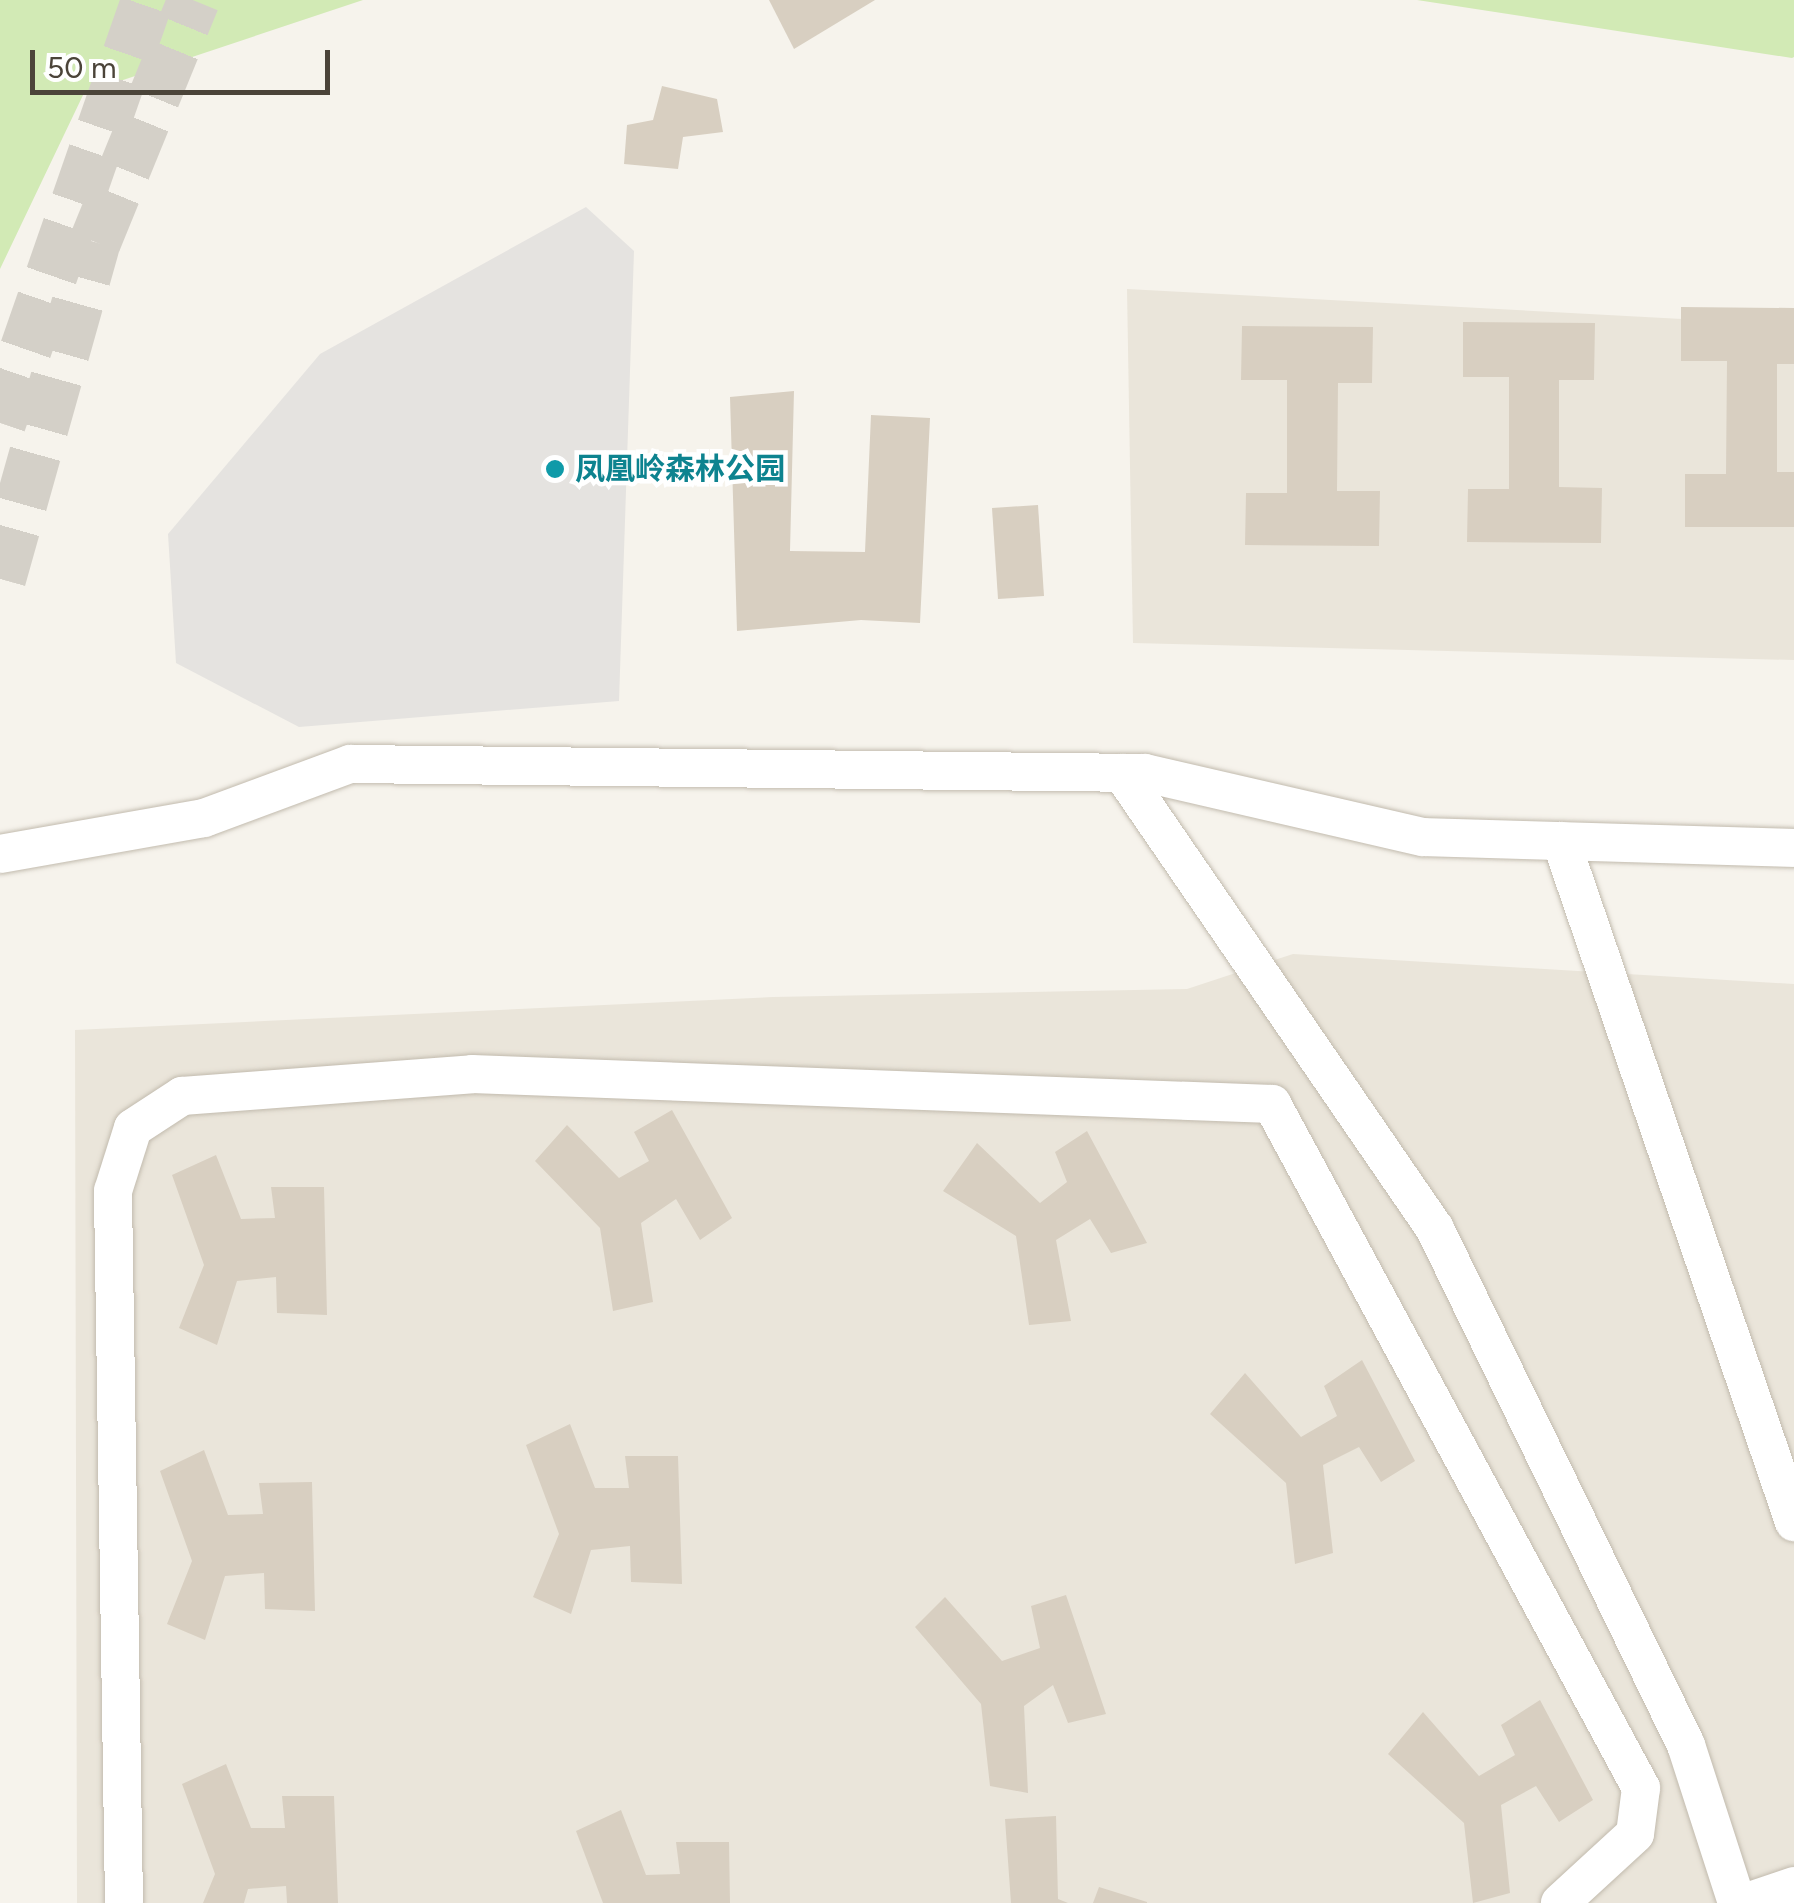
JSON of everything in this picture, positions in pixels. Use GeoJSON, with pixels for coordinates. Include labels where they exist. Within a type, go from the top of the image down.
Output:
{"type":"FeatureCollection","features":[{"type":"Feature","properties":{"kind":"street"},"geometry":{"type":"LineString","coordinates":[[0,854],[204,818],[350,764],[1122,773],[1423,837],[1794,848]]}},
{"type":"Feature","properties":{"kind":"street"},"geometry":{"type":"LineString","coordinates":[[1122,773],[1436,1230],[1686,1745],[1740,1903],[1794,1886]]}},
{"type":"Feature","properties":{"kind":"street"},"geometry":{"type":"LineString","coordinates":[[1561,842],[1794,1522]]}},
{"type":"Feature","properties":{"kind":"street"},"geometry":{"type":"LineString","coordinates":[[124,1903],[113,1191],[133,1128],[182,1096],[472,1074],[1272,1104],[1640,1788],[1635,1834],[1560,1903]]}},
{"type":"Feature","properties":{"kind":"shaded area"},"geometry":{"type":"Polygon","coordinates":[[[586,207],[634,251],[619,701],[299,727],[176,663],[168,534],[320,354],[586,207]]]}},
{"type":"Feature","properties":{"kind":"shaded area"},"geometry":{"type":"Polygon","coordinates":[[[1127,289],[1794,325],[1794,660],[1133,643],[1127,289]]]}},
{"type":"Feature","properties":{"kind":"shaded area"},"geometry":{"type":"Polygon","coordinates":[[[1293,954],[1794,984],[1794,1903],[77,1903],[75,1030],[773,997],[1187,989],[1293,954]]]}},
{"type":"Feature","properties":{"kind":"green space"},"geometry":{"type":"Polygon","coordinates":[[[0,0],[363,0],[84,93],[0,269],[0,0]]]}},
{"type":"Feature","properties":{"kind":"green space"},"geometry":{"type":"Polygon","coordinates":[[[1417,0],[1794,0],[1794,57],[1792,58],[1417,0]]]}},
{"type":"Feature","properties":{"kind":"building"},"geometry":{"type":"Polygon","coordinates":[[[769,0],[875,0],[794,49],[769,0]]]}},
{"type":"Feature","properties":{"kind":"building"},"geometry":{"type":"Polygon","coordinates":[[[662,86],[717,99],[723,132],[683,137],[678,169],[624,164],[627,125],[653,120],[662,86]]]}},
{"type":"Feature","properties":{"kind":"building"},"geometry":{"type":"Polygon","coordinates":[[[1681,307],[1794,308],[1794,364],[1777,364],[1777,472],[1794,472],[1794,527],[1685,527],[1685,474],[1726,474],[1727,361],[1681,361],[1681,307]]]}},
{"type":"Feature","properties":{"kind":"building"},"geometry":{"type":"Polygon","coordinates":[[[1463,322],[1595,323],[1594,380],[1559,380],[1559,487],[1602,488],[1601,543],[1467,542],[1468,489],[1509,489],[1509,377],[1463,377],[1463,322]]]}},
{"type":"Feature","properties":{"kind":"building"},"geometry":{"type":"Polygon","coordinates":[[[1242,326],[1373,327],[1372,383],[1338,383],[1337,491],[1380,491],[1379,546],[1245,545],[1246,493],[1287,493],[1287,380],[1241,380],[1242,326]]]}},
{"type":"Feature","properties":{"kind":"building"},"geometry":{"type":"Polygon","coordinates":[[[794,391],[790,551],[865,552],[871,415],[930,418],[920,623],[861,620],[737,631],[730,397],[794,391]]]}},
{"type":"Feature","properties":{"kind":"building"},"geometry":{"type":"Polygon","coordinates":[[[1038,505],[1044,596],[998,599],[992,508],[1038,505]]]}},
{"type":"Feature","properties":{"kind":"building"},"geometry":{"type":"Polygon","coordinates":[[[672,1110],[732,1218],[700,1240],[676,1199],[641,1223],[653,1302],[613,1311],[600,1228],[535,1161],[567,1125],[619,1178],[649,1161],[634,1132],[672,1110]]]}},
{"type":"Feature","properties":{"kind":"building"},"geometry":{"type":"Polygon","coordinates":[[[1087,1131],[1147,1243],[1111,1253],[1090,1219],[1056,1240],[1071,1321],[1029,1325],[1016,1236],[943,1191],[977,1143],[1040,1203],[1067,1182],[1055,1152],[1087,1131]]]}},
{"type":"Feature","properties":{"kind":"building"},"geometry":{"type":"Polygon","coordinates":[[[216,1155],[241,1219],[275,1218],[271,1187],[324,1187],[327,1315],[277,1313],[276,1277],[237,1281],[217,1345],[179,1328],[204,1265],[172,1175],[216,1155]]]}},
{"type":"Feature","properties":{"kind":"building"},"geometry":{"type":"Polygon","coordinates":[[[1362,1360],[1415,1461],[1381,1482],[1359,1447],[1323,1465],[1333,1553],[1295,1564],[1286,1483],[1210,1414],[1245,1373],[1301,1437],[1337,1416],[1324,1386],[1362,1360]]]}},
{"type":"Feature","properties":{"kind":"building"},"geometry":{"type":"Polygon","coordinates":[[[570,1424],[595,1488],[629,1488],[625,1456],[678,1456],[682,1584],[631,1582],[630,1546],[591,1550],[571,1614],[533,1597],[559,1534],[526,1445],[570,1424]]]}},
{"type":"Feature","properties":{"kind":"building"},"geometry":{"type":"Polygon","coordinates":[[[204,1450],[228,1515],[263,1514],[259,1483],[312,1482],[315,1611],[265,1609],[264,1573],[225,1576],[205,1640],[167,1624],[192,1561],[160,1471],[204,1450]]]}},
{"type":"Feature","properties":{"kind":"building"},"geometry":{"type":"Polygon","coordinates":[[[1066,1595],[1106,1714],[1068,1723],[1053,1685],[1024,1706],[1028,1793],[990,1786],[981,1704],[915,1627],[945,1597],[1002,1661],[1040,1648],[1031,1606],[1066,1595]]]}},
{"type":"Feature","properties":{"kind":"building"},"geometry":{"type":"Polygon","coordinates":[[[1540,1700],[1593,1800],[1559,1822],[1536,1786],[1501,1805],[1510,1893],[1473,1903],[1464,1823],[1388,1754],[1423,1712],[1479,1776],[1515,1755],[1501,1725],[1540,1700]]]}},
{"type":"Feature","properties":{"kind":"building"},"geometry":{"type":"Polygon","coordinates":[[[226,1764],[251,1828],[285,1828],[282,1796],[334,1796],[338,1903],[287,1903],[286,1886],[248,1889],[244,1903],[203,1903],[215,1874],[182,1784],[226,1764]]]}},
{"type":"Feature","properties":{"kind":"building"},"geometry":{"type":"Polygon","coordinates":[[[621,1810],[646,1875],[680,1874],[676,1842],[729,1842],[730,1903],[603,1903],[576,1831],[621,1810]]]}},
{"type":"Feature","properties":{"kind":"building"},"geometry":{"type":"Polygon","coordinates":[[[1056,1816],[1058,1899],[1068,1903],[1011,1903],[1005,1819],[1056,1816]]]}},
{"type":"Feature","properties":{"kind":"building"},"geometry":{"type":"Polygon","coordinates":[[[1099,1887],[1147,1902],[1147,1903],[1093,1903],[1099,1887]]]}},
{"type":"Feature","properties":{"kind":"tunnel"},"geometry":{"type":"LineString","coordinates":[[0,423],[147,0]]}},
{"type":"Feature","properties":{"kind":"tunnel"},"geometry":{"type":"LineString","coordinates":[[0,579],[95,242],[194,0]]}},
{"type":"Feature","properties":{"kind":"place","name":"凤凰岭森林公园"},"geometry":{"type":"Point","coordinates":[555,469]}}]}
